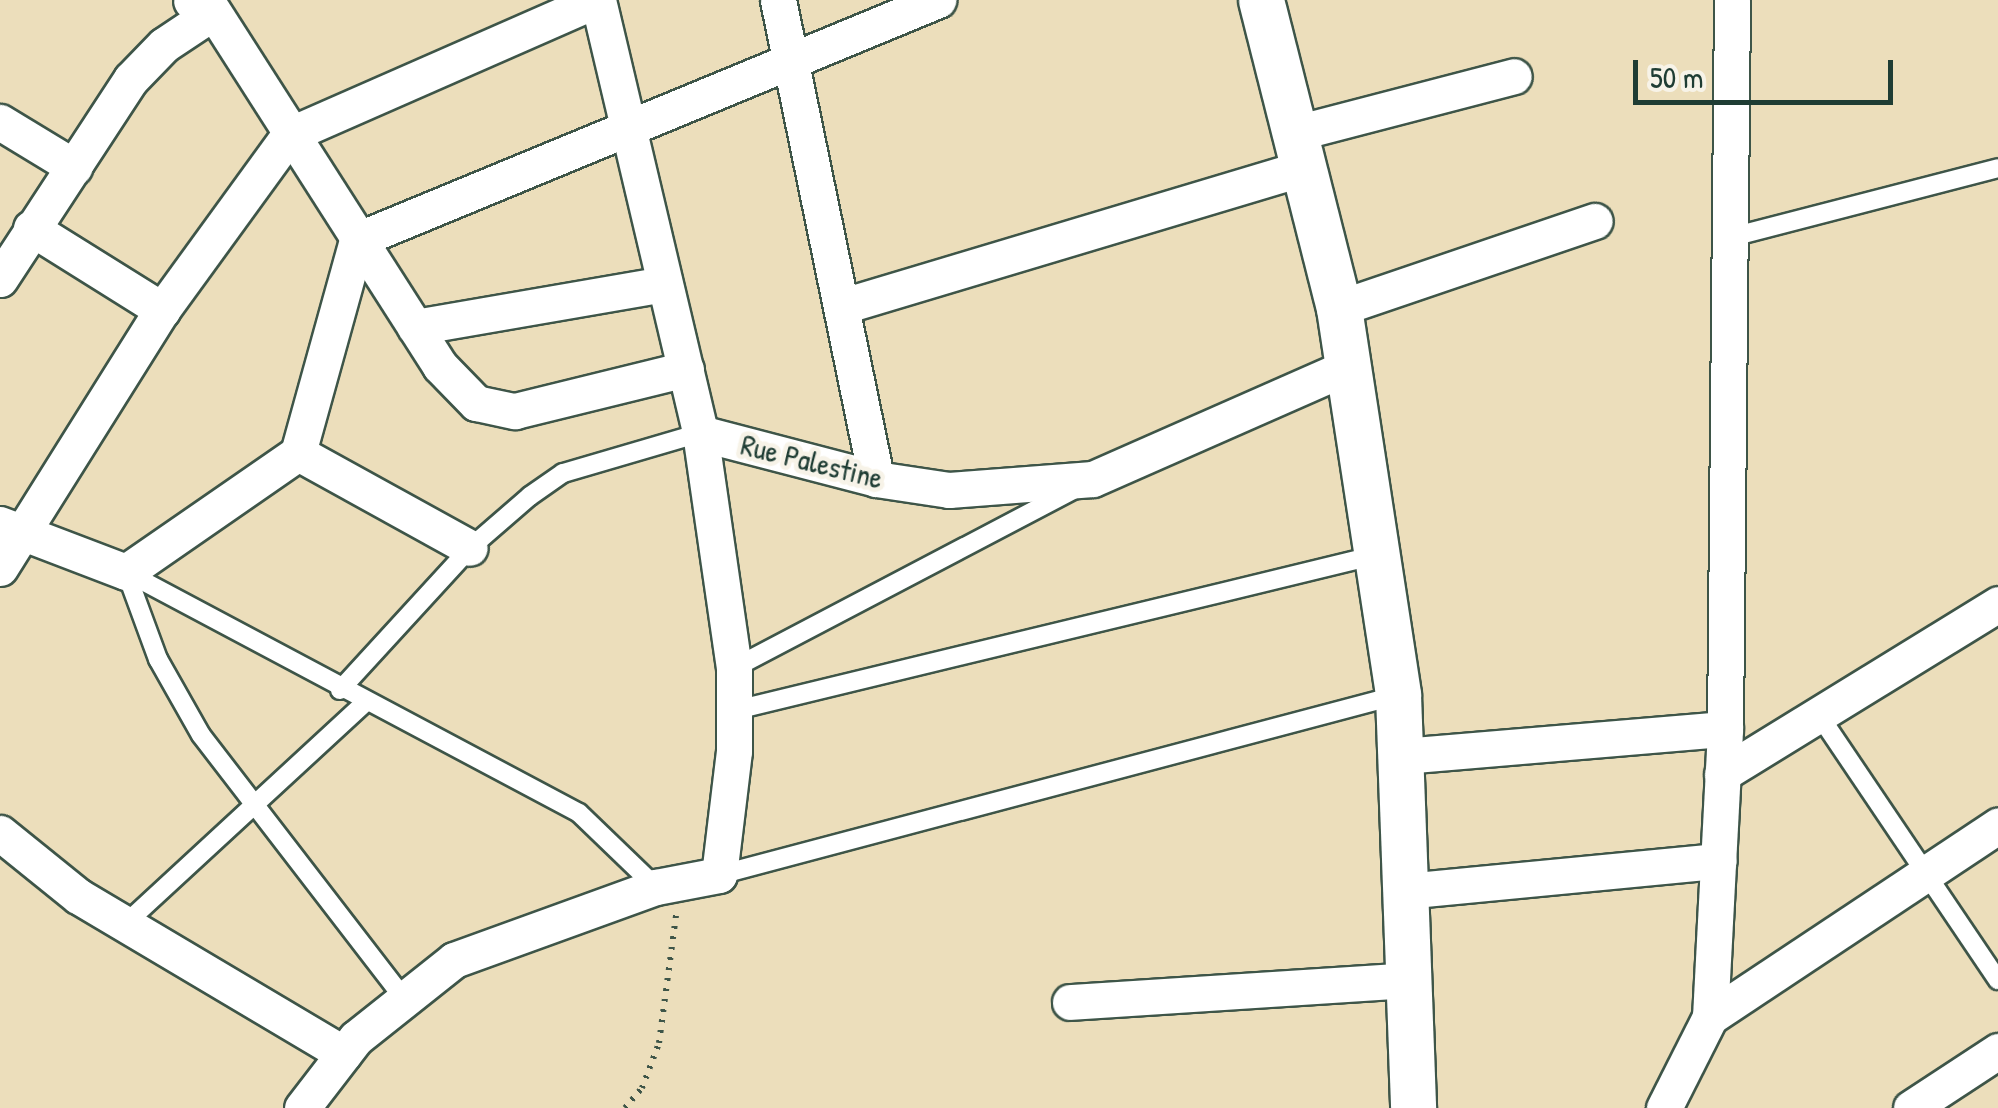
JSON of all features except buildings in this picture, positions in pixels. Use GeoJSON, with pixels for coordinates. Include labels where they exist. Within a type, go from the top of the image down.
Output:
{"type":"FeatureCollection","features":[{"type":"Feature","properties":{"kind":"street","name":"Rue Palestine"},"geometry":{"type":"LineString","coordinates":[[597,0],[700,432],[876,479],[948,490],[1093,479],[1344,368]]}},
{"type":"Feature","properties":{"kind":"street"},"geometry":{"type":"LineString","coordinates":[[0,568],[10,529],[289,135],[597,0]]}},
{"type":"Feature","properties":{"kind":"street"},"geometry":{"type":"LineString","coordinates":[[778,0],[876,479]]}},
{"type":"Feature","properties":{"kind":"street"},"geometry":{"type":"LineString","coordinates":[[357,240],[938,0]]}},
{"type":"Feature","properties":{"kind":"street"},"geometry":{"type":"LineString","coordinates":[[1262,0],[1296,151],[1339,308],[1344,368],[1378,555],[1398,695],[1413,1108]]}},
{"type":"Feature","properties":{"kind":"street"},"geometry":{"type":"LineString","coordinates":[[1664,1108],[1710,1017],[1725,728],[1732,0]]}},
{"type":"Feature","properties":{"kind":"street"},"geometry":{"type":"LineString","coordinates":[[0,279],[18,232],[74,167],[131,79],[202,4],[458,389],[495,410],[550,404],[686,368]]}},
{"type":"Feature","properties":{"kind":"street"},"geometry":{"type":"LineString","coordinates":[[843,306],[1514,76]]}},
{"type":"Feature","properties":{"kind":"street"},"geometry":{"type":"LineString","coordinates":[[0,122],[74,167]]}},
{"type":"Feature","properties":{"kind":"street"},"geometry":{"type":"LineString","coordinates":[[1339,308],[1595,222]]}},
{"type":"Feature","properties":{"kind":"street"},"geometry":{"type":"LineString","coordinates":[[18,232],[162,310]]}},
{"type":"Feature","properties":{"kind":"street"},"geometry":{"type":"LineString","coordinates":[[10,529],[126,572],[298,453],[357,240]]}},
{"type":"Feature","properties":{"kind":"street"},"geometry":{"type":"LineString","coordinates":[[415,326],[664,284]]}},
{"type":"Feature","properties":{"kind":"street"},"geometry":{"type":"LineString","coordinates":[[302,1108],[344,1054],[403,997],[454,960],[510,935],[666,885],[720,875],[734,751],[734,668],[700,432]]}},
{"type":"Feature","properties":{"kind":"street"},"geometry":{"type":"LineString","coordinates":[[298,453],[470,548]]}},
{"type":"Feature","properties":{"kind":"street"},"geometry":{"type":"LineString","coordinates":[[1722,774],[1998,604]]}},
{"type":"Feature","properties":{"kind":"street"},"geometry":{"type":"LineString","coordinates":[[1402,756],[1725,728]]}},
{"type":"Feature","properties":{"kind":"street"},"geometry":{"type":"LineString","coordinates":[[1710,1017],[1998,826]]}},
{"type":"Feature","properties":{"kind":"street"},"geometry":{"type":"LineString","coordinates":[[0,833],[124,925],[344,1054]]}},
{"type":"Feature","properties":{"kind":"street"},"geometry":{"type":"LineString","coordinates":[[1405,891],[1719,861]]}},
{"type":"Feature","properties":{"kind":"street"},"geometry":{"type":"LineString","coordinates":[[1070,1002],[1410,980]]}},
{"type":"Feature","properties":{"kind":"street"},"geometry":{"type":"LineString","coordinates":[[1911,1108],[1998,1051]]}},
{"type":"Feature","properties":{"kind":"lane"},"geometry":{"type":"LineString","coordinates":[[1728,238],[1998,168]]}},
{"type":"Feature","properties":{"kind":"lane"},"geometry":{"type":"LineString","coordinates":[[340,690],[470,548],[563,473],[700,432]]}},
{"type":"Feature","properties":{"kind":"lane"},"geometry":{"type":"LineString","coordinates":[[734,668],[1093,479]]}},
{"type":"Feature","properties":{"kind":"lane"},"geometry":{"type":"LineString","coordinates":[[732,711],[1378,555]]}},
{"type":"Feature","properties":{"kind":"lane"},"geometry":{"type":"LineString","coordinates":[[126,572],[340,690],[578,814],[666,885]]}},
{"type":"Feature","properties":{"kind":"lane"},"geometry":{"type":"LineString","coordinates":[[126,572],[179,700],[253,810],[403,997]]}},
{"type":"Feature","properties":{"kind":"lane"},"geometry":{"type":"LineString","coordinates":[[720,875],[1398,695]]}},
{"type":"Feature","properties":{"kind":"lane"},"geometry":{"type":"LineString","coordinates":[[124,925],[366,703]]}},
{"type":"Feature","properties":{"kind":"lane"},"geometry":{"type":"LineString","coordinates":[[1819,715],[1998,980]]}},
{"type":"Feature","properties":{"kind":"path"},"geometry":{"type":"LineString","coordinates":[[625,1108],[642,1088],[659,1042],[675,947],[666,885]]}}]}
